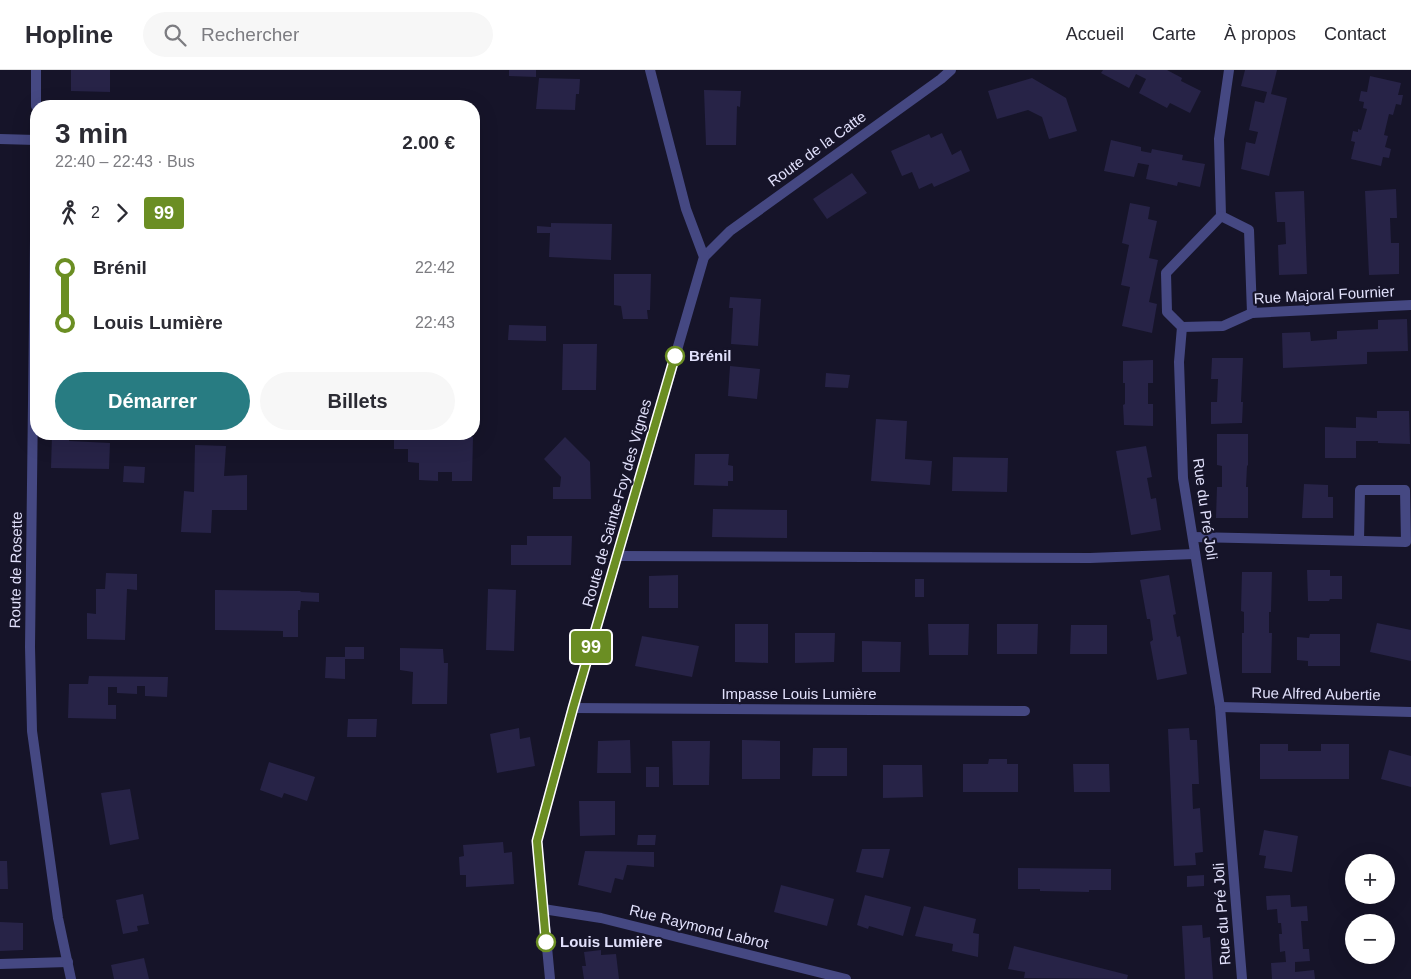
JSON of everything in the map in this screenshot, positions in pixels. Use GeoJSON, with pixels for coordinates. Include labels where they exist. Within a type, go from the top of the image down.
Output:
{"type":"FeatureCollection","features":[{"type":"Feature","properties":{"kind":"street"},"geometry":{"type":"LineString","coordinates":[[36,70],[36,100]]}},
{"type":"Feature","properties":{"kind":"street"},"geometry":{"type":"LineString","coordinates":[[650,70],[686,209],[704,257]]}},
{"type":"Feature","properties":{"kind":"street","name":"Route de la Catte"},"geometry":{"type":"LineString","coordinates":[[704,257],[730,230],[951,70]]}},
{"type":"Feature","properties":{"kind":"street"},"geometry":{"type":"LineString","coordinates":[[1182,327],[1167,312],[1166,273],[1221,216],[1219,139],[1229,70]]}},
{"type":"Feature","properties":{"kind":"street"},"geometry":{"type":"LineString","coordinates":[[0,139],[30,140]]}},
{"type":"Feature","properties":{"kind":"street"},"geometry":{"type":"LineString","coordinates":[[1221,216],[1249,230],[1252,313]]}},
{"type":"Feature","properties":{"kind":"street","name":"Route de Sainte-Foy des Vignes"},"geometry":{"type":"LineString","coordinates":[[550,979],[537,841],[573,708],[704,257]]}},
{"type":"Feature","properties":{"kind":"street","name":"Rue Majoral Fournier"},"geometry":{"type":"LineString","coordinates":[[1182,327],[1223,326],[1252,313],[1411,305]]}},
{"type":"Feature","properties":{"kind":"street","name":"Rue du Pré Joli"},"geometry":{"type":"LineString","coordinates":[[1182,327],[1178,362],[1183,478],[1220,707],[1242,979]]}},
{"type":"Feature","properties":{"kind":"street","name":"Route de Rosette"},"geometry":{"type":"LineString","coordinates":[[33,440],[30,646],[32,730],[58,918],[71,979]]}},
{"type":"Feature","properties":{"kind":"street"},"geometry":{"type":"LineString","coordinates":[[1193,537],[1359,541],[1408,546],[1405,490],[1360,490],[1359,541]]}},
{"type":"Feature","properties":{"kind":"street"},"geometry":{"type":"LineString","coordinates":[[618,556],[1090,558],[1195,554]]}},
{"type":"Feature","properties":{"kind":"street","name":"Rue Alfred Aubertie"},"geometry":{"type":"LineString","coordinates":[[1220,707],[1411,712]]}},
{"type":"Feature","properties":{"kind":"street","name":"Impasse Louis Lumière"},"geometry":{"type":"LineString","coordinates":[[573,708],[1025,711]]}},
{"type":"Feature","properties":{"kind":"street","name":"Rue Raymond Labrot"},"geometry":{"type":"LineString","coordinates":[[543,908],[601,918],[846,979]]}},
{"type":"Feature","properties":{"kind":"street"},"geometry":{"type":"LineString","coordinates":[[0,964],[68,962]]}},
{"type":"Feature","properties":{"kind":"building"},"geometry":{"type":"Polygon","coordinates":[[[71,70],[110,70],[110,92],[71,91],[71,70]]]}},
{"type":"Feature","properties":{"kind":"building"},"geometry":{"type":"Polygon","coordinates":[[[509,70],[536,70],[536,77],[509,76],[509,70]]]}},
{"type":"Feature","properties":{"kind":"building"},"geometry":{"type":"Polygon","coordinates":[[[1103,70],[1167,70],[1182,78],[1181,81],[1201,91],[1190,113],[1170,103],[1167,108],[1139,93],[1146,79],[1136,74],[1129,88],[1101,73],[1103,70]]]}},
{"type":"Feature","properties":{"kind":"building"},"geometry":{"type":"Polygon","coordinates":[[[1245,70],[1277,70],[1271,94],[1287,98],[1269,176],[1241,169],[1246,142],[1255,144],[1258,132],[1249,130],[1255,101],[1264,103],[1267,92],[1241,86],[1245,70]]]}},
{"type":"Feature","properties":{"kind":"building"},"geometry":{"type":"Polygon","coordinates":[[[1370,76],[1401,83],[1398,95],[1403,95],[1401,105],[1396,104],[1393,115],[1389,114],[1384,135],[1388,136],[1385,147],[1391,149],[1389,158],[1383,157],[1381,166],[1351,159],[1355,142],[1351,141],[1353,131],[1358,132],[1358,129],[1361,130],[1367,109],[1363,108],[1364,102],[1359,101],[1361,91],[1367,92],[1370,76]]]}},
{"type":"Feature","properties":{"kind":"building"},"geometry":{"type":"Polygon","coordinates":[[[539,78],[580,79],[579,94],[576,94],[575,110],[536,109],[539,78]]]}},
{"type":"Feature","properties":{"kind":"building"},"geometry":{"type":"Polygon","coordinates":[[[1032,78],[1066,98],[1077,131],[1049,139],[1042,117],[1028,110],[997,119],[988,91],[1032,78]]]}},
{"type":"Feature","properties":{"kind":"building"},"geometry":{"type":"Polygon","coordinates":[[[704,90],[741,91],[740,107],[737,106],[736,145],[706,145],[704,90]]]}},
{"type":"Feature","properties":{"kind":"building"},"geometry":{"type":"Polygon","coordinates":[[[942,133],[952,155],[961,150],[970,171],[934,187],[932,183],[919,189],[912,172],[902,176],[891,151],[929,134],[931,138],[942,133]]]}},
{"type":"Feature","properties":{"kind":"building"},"geometry":{"type":"Polygon","coordinates":[[[1111,140],[1141,147],[1141,151],[1151,153],[1152,149],[1183,155],[1182,160],[1205,164],[1200,187],[1178,182],[1177,186],[1146,179],[1149,165],[1138,163],[1134,177],[1104,171],[1111,140]]]}},
{"type":"Feature","properties":{"kind":"building"},"geometry":{"type":"Polygon","coordinates":[[[852,173],[867,193],[827,219],[813,199],[852,173]]]}},
{"type":"Feature","properties":{"kind":"building"},"geometry":{"type":"Polygon","coordinates":[[[1396,189],[1397,218],[1390,218],[1391,243],[1399,243],[1399,274],[1369,275],[1365,191],[1396,189]]]}},
{"type":"Feature","properties":{"kind":"building"},"geometry":{"type":"Polygon","coordinates":[[[1304,191],[1307,274],[1279,275],[1278,245],[1286,244],[1285,222],[1277,222],[1275,192],[1304,191]]]}},
{"type":"Feature","properties":{"kind":"building"},"geometry":{"type":"Polygon","coordinates":[[[1130,203],[1150,207],[1148,219],[1157,221],[1149,258],[1158,260],[1149,302],[1157,304],[1152,333],[1122,326],[1130,287],[1121,285],[1129,245],[1122,243],[1130,203]]]}},
{"type":"Feature","properties":{"kind":"building"},"geometry":{"type":"Polygon","coordinates":[[[551,223],[612,224],[611,260],[549,257],[550,233],[537,233],[537,226],[551,227],[551,223]]]}},
{"type":"Feature","properties":{"kind":"building"},"geometry":{"type":"Polygon","coordinates":[[[614,274],[651,274],[650,310],[647,310],[648,319],[623,319],[621,306],[614,305],[614,274]]]}},
{"type":"Feature","properties":{"kind":"building"},"geometry":{"type":"Polygon","coordinates":[[[730,297],[761,299],[758,346],[731,344],[733,308],[729,308],[730,297]]]}},
{"type":"Feature","properties":{"kind":"building"},"geometry":{"type":"Polygon","coordinates":[[[1407,319],[1408,351],[1367,352],[1367,364],[1283,368],[1282,333],[1310,332],[1311,341],[1337,339],[1337,331],[1378,329],[1378,320],[1407,319]]]}},
{"type":"Feature","properties":{"kind":"building"},"geometry":{"type":"Polygon","coordinates":[[[509,325],[546,326],[546,341],[508,340],[509,325]]]}},
{"type":"Feature","properties":{"kind":"building"},"geometry":{"type":"Polygon","coordinates":[[[563,344],[597,344],[596,390],[562,390],[563,344]]]}},
{"type":"Feature","properties":{"kind":"building"},"geometry":{"type":"Polygon","coordinates":[[[1212,358],[1243,358],[1242,423],[1211,424],[1211,402],[1217,402],[1218,379],[1211,379],[1212,358]]]}},
{"type":"Feature","properties":{"kind":"building"},"geometry":{"type":"Polygon","coordinates":[[[1153,360],[1153,383],[1148,383],[1148,404],[1153,404],[1153,426],[1124,425],[1125,383],[1123,383],[1123,361],[1153,360]]]}},
{"type":"Feature","properties":{"kind":"building"},"geometry":{"type":"Polygon","coordinates":[[[730,366],[760,369],[757,399],[728,396],[730,366]]]}},
{"type":"Feature","properties":{"kind":"building"},"geometry":{"type":"Polygon","coordinates":[[[826,373],[850,375],[848,388],[825,387],[826,373]]]}},
{"type":"Feature","properties":{"kind":"building"},"geometry":{"type":"Polygon","coordinates":[[[1377,411],[1409,411],[1410,444],[1356,441],[1356,458],[1325,458],[1325,427],[1356,428],[1356,417],[1377,418],[1377,411]]]}},
{"type":"Feature","properties":{"kind":"building"},"geometry":{"type":"Polygon","coordinates":[[[876,419],[907,421],[905,459],[932,461],[930,485],[871,481],[876,419]]]}},
{"type":"Feature","properties":{"kind":"building"},"geometry":{"type":"Polygon","coordinates":[[[1217,434],[1248,434],[1246,487],[1248,487],[1248,518],[1216,518],[1217,487],[1222,487],[1222,466],[1217,465],[1217,434]]]}},
{"type":"Feature","properties":{"kind":"building"},"geometry":{"type":"Polygon","coordinates":[[[565,437],[590,462],[591,499],[553,499],[553,487],[560,487],[561,477],[544,459],[565,437]]]}},
{"type":"Feature","properties":{"kind":"building"},"geometry":{"type":"Polygon","coordinates":[[[52,440],[110,443],[109,469],[51,468],[52,440]]]}},
{"type":"Feature","properties":{"kind":"building"},"geometry":{"type":"Polygon","coordinates":[[[394,440],[473,440],[472,481],[452,481],[452,472],[438,472],[438,481],[419,480],[419,463],[408,462],[408,449],[394,449],[394,440]]]}},
{"type":"Feature","properties":{"kind":"building"},"geometry":{"type":"Polygon","coordinates":[[[195,445],[226,446],[224,476],[247,475],[247,510],[212,510],[211,533],[181,532],[184,491],[194,492],[195,445]]]}},
{"type":"Feature","properties":{"kind":"building"},"geometry":{"type":"Polygon","coordinates":[[[1146,446],[1152,477],[1147,478],[1151,499],[1156,498],[1161,530],[1131,535],[1116,451],[1146,446]]]}},
{"type":"Feature","properties":{"kind":"building"},"geometry":{"type":"Polygon","coordinates":[[[695,454],[729,454],[728,465],[733,466],[733,481],[728,481],[728,486],[694,485],[695,454]]]}},
{"type":"Feature","properties":{"kind":"building"},"geometry":{"type":"Polygon","coordinates":[[[953,457],[1008,458],[1007,492],[952,491],[953,457]]]}},
{"type":"Feature","properties":{"kind":"building"},"geometry":{"type":"Polygon","coordinates":[[[124,466],[145,467],[144,483],[123,482],[124,466]]]}},
{"type":"Feature","properties":{"kind":"building"},"geometry":{"type":"Polygon","coordinates":[[[1304,484],[1328,485],[1328,497],[1333,497],[1333,518],[1302,518],[1304,484]]]}},
{"type":"Feature","properties":{"kind":"building"},"geometry":{"type":"Polygon","coordinates":[[[713,509],[787,510],[787,538],[712,537],[713,509]]]}},
{"type":"Feature","properties":{"kind":"building"},"geometry":{"type":"Polygon","coordinates":[[[527,536],[572,536],[571,565],[511,565],[511,545],[527,545],[527,536]]]}},
{"type":"Feature","properties":{"kind":"building"},"geometry":{"type":"Polygon","coordinates":[[[1307,570],[1330,570],[1330,576],[1342,576],[1342,599],[1308,601],[1307,570]]]}},
{"type":"Feature","properties":{"kind":"building"},"geometry":{"type":"Polygon","coordinates":[[[1242,572],[1272,572],[1271,612],[1269,612],[1269,633],[1272,633],[1271,673],[1242,673],[1244,612],[1241,611],[1242,572]]]}},
{"type":"Feature","properties":{"kind":"building"},"geometry":{"type":"Polygon","coordinates":[[[106,573],[137,574],[137,590],[127,589],[125,640],[87,639],[87,613],[96,614],[96,589],[105,589],[106,573]]]}},
{"type":"Feature","properties":{"kind":"building"},"geometry":{"type":"Polygon","coordinates":[[[678,575],[678,608],[649,608],[649,576],[678,575]]]}},
{"type":"Feature","properties":{"kind":"building"},"geometry":{"type":"Polygon","coordinates":[[[1169,575],[1176,614],[1173,615],[1177,637],[1180,636],[1187,674],[1157,680],[1150,642],[1153,640],[1150,619],[1147,619],[1140,580],[1169,575]]]}},
{"type":"Feature","properties":{"kind":"building"},"geometry":{"type":"Polygon","coordinates":[[[915,579],[924,579],[924,597],[915,597],[915,579]]]}},
{"type":"Feature","properties":{"kind":"building"},"geometry":{"type":"Polygon","coordinates":[[[488,589],[516,590],[514,651],[486,650],[488,589]]]}},
{"type":"Feature","properties":{"kind":"building"},"geometry":{"type":"Polygon","coordinates":[[[215,590],[319,593],[319,602],[301,601],[300,610],[298,610],[298,637],[283,637],[283,631],[215,630],[215,590]]]}},
{"type":"Feature","properties":{"kind":"building"},"geometry":{"type":"Polygon","coordinates":[[[1377,623],[1411,630],[1411,661],[1370,652],[1377,623]]]}},
{"type":"Feature","properties":{"kind":"building"},"geometry":{"type":"Polygon","coordinates":[[[735,624],[768,624],[768,663],[735,662],[735,624]]]}},
{"type":"Feature","properties":{"kind":"building"},"geometry":{"type":"Polygon","coordinates":[[[928,624],[969,624],[968,655],[929,655],[928,624]]]}},
{"type":"Feature","properties":{"kind":"building"},"geometry":{"type":"Polygon","coordinates":[[[997,624],[1038,624],[1037,654],[997,654],[997,624]]]}},
{"type":"Feature","properties":{"kind":"building"},"geometry":{"type":"Polygon","coordinates":[[[1071,625],[1107,625],[1107,654],[1070,654],[1071,625]]]}},
{"type":"Feature","properties":{"kind":"building"},"geometry":{"type":"Polygon","coordinates":[[[795,633],[835,633],[834,662],[795,663],[795,633]]]}},
{"type":"Feature","properties":{"kind":"building"},"geometry":{"type":"Polygon","coordinates":[[[1310,634],[1340,634],[1340,666],[1308,666],[1308,661],[1297,660],[1297,637],[1309,638],[1310,634]]]}},
{"type":"Feature","properties":{"kind":"building"},"geometry":{"type":"Polygon","coordinates":[[[642,636],[699,646],[692,677],[635,666],[642,636]]]}},
{"type":"Feature","properties":{"kind":"building"},"geometry":{"type":"Polygon","coordinates":[[[862,641],[901,642],[900,672],[862,672],[862,641]]]}},
{"type":"Feature","properties":{"kind":"building"},"geometry":{"type":"Polygon","coordinates":[[[345,647],[364,647],[364,659],[345,659],[345,679],[325,678],[326,657],[345,657],[345,647]]]}},
{"type":"Feature","properties":{"kind":"building"},"geometry":{"type":"Polygon","coordinates":[[[400,648],[443,649],[444,663],[448,663],[447,704],[412,704],[413,672],[400,670],[400,648]]]}},
{"type":"Feature","properties":{"kind":"building"},"geometry":{"type":"Polygon","coordinates":[[[89,676],[168,677],[167,697],[145,696],[145,686],[137,686],[137,694],[117,693],[117,687],[108,687],[108,705],[116,705],[116,719],[68,718],[69,684],[88,684],[89,676]]]}},
{"type":"Feature","properties":{"kind":"building"},"geometry":{"type":"Polygon","coordinates":[[[348,719],[377,719],[376,737],[347,737],[348,719]]]}},
{"type":"Feature","properties":{"kind":"building"},"geometry":{"type":"Polygon","coordinates":[[[519,728],[520,739],[530,737],[535,766],[497,773],[490,734],[519,728]]]}},
{"type":"Feature","properties":{"kind":"building"},"geometry":{"type":"Polygon","coordinates":[[[1189,728],[1190,740],[1197,740],[1199,784],[1192,784],[1193,809],[1200,808],[1203,852],[1195,853],[1196,865],[1174,866],[1168,729],[1189,728]]]}},
{"type":"Feature","properties":{"kind":"building"},"geometry":{"type":"Polygon","coordinates":[[[630,740],[631,773],[597,773],[598,741],[630,740]]]}},
{"type":"Feature","properties":{"kind":"building"},"geometry":{"type":"Polygon","coordinates":[[[742,740],[780,741],[780,779],[742,779],[742,740]]]}},
{"type":"Feature","properties":{"kind":"building"},"geometry":{"type":"Polygon","coordinates":[[[672,741],[710,741],[709,785],[673,785],[672,741]]]}},
{"type":"Feature","properties":{"kind":"building"},"geometry":{"type":"Polygon","coordinates":[[[1260,744],[1288,744],[1288,751],[1321,751],[1321,744],[1349,744],[1349,779],[1260,779],[1260,744]]]}},
{"type":"Feature","properties":{"kind":"building"},"geometry":{"type":"Polygon","coordinates":[[[813,748],[847,748],[847,776],[812,776],[813,748]]]}},
{"type":"Feature","properties":{"kind":"building"},"geometry":{"type":"Polygon","coordinates":[[[1389,750],[1411,756],[1411,787],[1381,779],[1389,750]]]}},
{"type":"Feature","properties":{"kind":"building"},"geometry":{"type":"Polygon","coordinates":[[[989,759],[1007,759],[1007,764],[1018,764],[1018,792],[963,792],[963,764],[988,764],[989,759]]]}},
{"type":"Feature","properties":{"kind":"building"},"geometry":{"type":"Polygon","coordinates":[[[269,762],[315,777],[307,801],[284,793],[282,798],[260,790],[269,762]]]}},
{"type":"Feature","properties":{"kind":"building"},"geometry":{"type":"Polygon","coordinates":[[[1073,764],[1109,764],[1110,792],[1074,792],[1073,764]]]}},
{"type":"Feature","properties":{"kind":"building"},"geometry":{"type":"Polygon","coordinates":[[[883,765],[922,765],[923,797],[883,798],[883,765]]]}},
{"type":"Feature","properties":{"kind":"building"},"geometry":{"type":"Polygon","coordinates":[[[646,767],[659,767],[659,787],[646,787],[646,767]]]}},
{"type":"Feature","properties":{"kind":"building"},"geometry":{"type":"Polygon","coordinates":[[[130,789],[139,839],[110,845],[101,793],[130,789]]]}},
{"type":"Feature","properties":{"kind":"building"},"geometry":{"type":"Polygon","coordinates":[[[579,801],[615,801],[615,835],[580,836],[579,801]]]}},
{"type":"Feature","properties":{"kind":"building"},"geometry":{"type":"Polygon","coordinates":[[[1264,830],[1298,836],[1292,872],[1264,868],[1266,856],[1259,855],[1264,830]]]}},
{"type":"Feature","properties":{"kind":"building"},"geometry":{"type":"Polygon","coordinates":[[[638,835],[656,835],[655,845],[637,845],[638,835]]]}},
{"type":"Feature","properties":{"kind":"building"},"geometry":{"type":"Polygon","coordinates":[[[503,842],[504,853],[512,852],[514,884],[466,887],[466,875],[460,875],[459,857],[464,856],[463,845],[503,842]]]}},
{"type":"Feature","properties":{"kind":"building"},"geometry":{"type":"Polygon","coordinates":[[[862,849],[890,849],[883,878],[856,872],[862,849]]]}},
{"type":"Feature","properties":{"kind":"building"},"geometry":{"type":"Polygon","coordinates":[[[585,851],[654,852],[654,867],[627,865],[623,880],[615,878],[611,893],[578,885],[585,851]]]}},
{"type":"Feature","properties":{"kind":"building"},"geometry":{"type":"Polygon","coordinates":[[[0,861],[7,861],[8,889],[0,889],[0,861]]]}},
{"type":"Feature","properties":{"kind":"building"},"geometry":{"type":"Polygon","coordinates":[[[1018,868],[1111,869],[1111,890],[1089,890],[1089,892],[1018,889],[1018,868]]]}},
{"type":"Feature","properties":{"kind":"building"},"geometry":{"type":"Polygon","coordinates":[[[1204,875],[1204,886],[1187,887],[1187,876],[1204,875]]]}},
{"type":"Feature","properties":{"kind":"building"},"geometry":{"type":"Polygon","coordinates":[[[781,885],[834,899],[827,926],[774,912],[781,885]]]}},
{"type":"Feature","properties":{"kind":"building"},"geometry":{"type":"Polygon","coordinates":[[[143,894],[149,924],[137,926],[138,931],[123,934],[116,900],[143,894]]]}},
{"type":"Feature","properties":{"kind":"building"},"geometry":{"type":"Polygon","coordinates":[[[865,895],[911,907],[903,936],[869,926],[868,929],[857,925],[865,895]]]}},
{"type":"Feature","properties":{"kind":"building"},"geometry":{"type":"Polygon","coordinates":[[[1290,895],[1291,907],[1307,906],[1308,921],[1301,921],[1303,949],[1309,949],[1310,961],[1295,962],[1295,972],[1314,970],[1315,979],[1272,979],[1271,963],[1286,962],[1285,951],[1280,952],[1279,934],[1282,934],[1281,923],[1278,923],[1277,909],[1267,910],[1266,896],[1290,895]]]}},
{"type":"Feature","properties":{"kind":"building"},"geometry":{"type":"Polygon","coordinates":[[[924,906],[976,919],[973,933],[979,934],[978,957],[952,951],[953,944],[915,936],[924,906]]]}},
{"type":"Feature","properties":{"kind":"building"},"geometry":{"type":"Polygon","coordinates":[[[0,922],[23,923],[23,950],[0,951],[0,922]]]}},
{"type":"Feature","properties":{"kind":"building"},"geometry":{"type":"Polygon","coordinates":[[[1202,925],[1203,938],[1210,937],[1213,979],[1185,979],[1182,926],[1202,925]]]}},
{"type":"Feature","properties":{"kind":"building"},"geometry":{"type":"Polygon","coordinates":[[[1014,946],[1128,975],[1127,979],[1024,978],[1025,972],[1008,969],[1014,946]]]}},
{"type":"Feature","properties":{"kind":"building"},"geometry":{"type":"Polygon","coordinates":[[[601,950],[601,955],[616,954],[619,979],[584,979],[582,966],[586,966],[584,952],[601,950]]]}},
{"type":"Feature","properties":{"kind":"building"},"geometry":{"type":"Polygon","coordinates":[[[144,958],[149,979],[114,979],[111,965],[144,958]]]}},
{"type":"Feature","properties":{"kind":"bus line","name":"99"},"geometry":{"type":"LineString","coordinates":[[546,942],[537,841],[573,708],[675,356]]}},
{"type":"Feature","properties":{"kind":"place","name":"Brénil"},"geometry":{"type":"Point","coordinates":[675,356]}},
{"type":"Feature","properties":{"kind":"place","name":"Louis Lumière"},"geometry":{"type":"Point","coordinates":[546,942]}}]}
